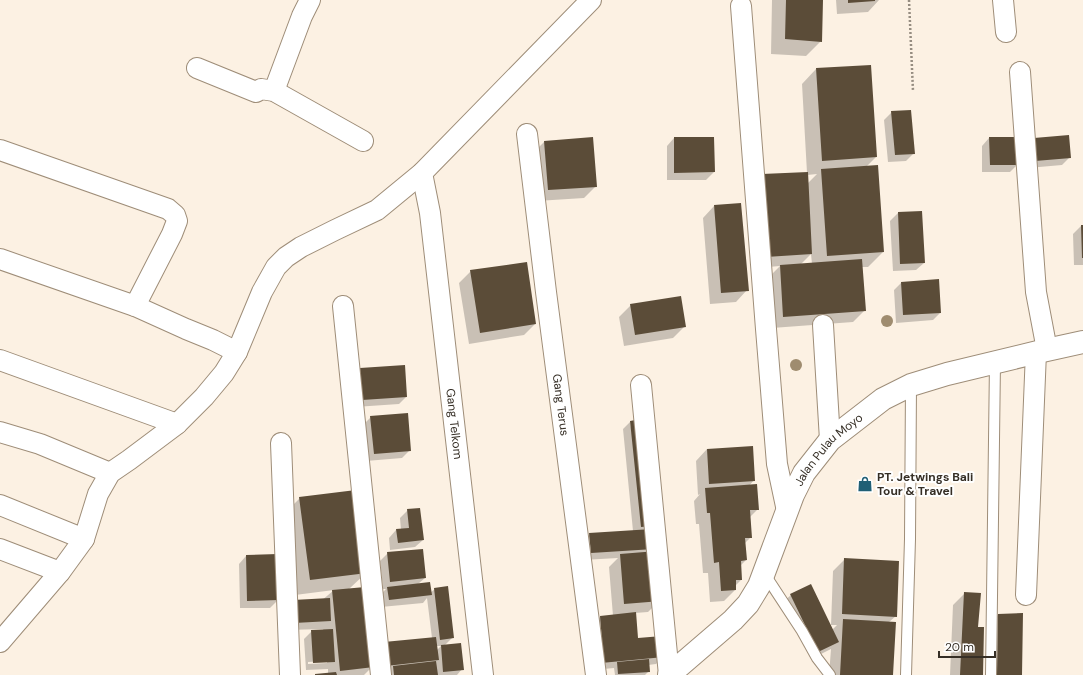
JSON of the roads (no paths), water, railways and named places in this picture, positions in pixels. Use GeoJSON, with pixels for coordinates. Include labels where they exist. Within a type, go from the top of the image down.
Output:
{"type":"FeatureCollection","features":[{"type":"Feature","properties":{"kind":"street"},"geometry":{"type":"LineString","coordinates":[[274,91],[302,16],[310,0]]}},
{"type":"Feature","properties":{"kind":"street"},"geometry":{"type":"LineString","coordinates":[[1003,0],[1006,32]]}},
{"type":"Feature","properties":{"kind":"street"},"geometry":{"type":"LineString","coordinates":[[3,634],[60,572],[84,539],[98,494],[110,472],[130,460],[177,424],[204,397],[224,373],[237,352],[262,292],[276,267],[286,257],[301,247],[377,210],[422,173],[583,2]]}},
{"type":"Feature","properties":{"kind":"street"},"geometry":{"type":"LineString","coordinates":[[741,6],[777,464],[787,511]]}},
{"type":"Feature","properties":{"kind":"street"},"geometry":{"type":"LineString","coordinates":[[197,68],[256,92],[261,89],[274,91],[363,141]]}},
{"type":"Feature","properties":{"kind":"street"},"geometry":{"type":"LineString","coordinates":[[1020,72],[1036,292],[1042,351],[1026,595]]}},
{"type":"Feature","properties":{"kind":"street","name":"Gang Terus"},"geometry":{"type":"LineString","coordinates":[[527,134],[596,675]]}},
{"type":"Feature","properties":{"kind":"street"},"geometry":{"type":"LineString","coordinates":[[0,150],[168,208],[175,215],[177,221],[172,234],[135,306]]}},
{"type":"Feature","properties":{"kind":"street","name":"Gang Telkom"},"geometry":{"type":"LineString","coordinates":[[422,173],[431,229],[483,675]]}},
{"type":"Feature","properties":{"kind":"street"},"geometry":{"type":"LineString","coordinates":[[0,259],[135,306],[237,352]]}},
{"type":"Feature","properties":{"kind":"street"},"geometry":{"type":"LineString","coordinates":[[343,306],[381,675]]}},
{"type":"Feature","properties":{"kind":"street"},"geometry":{"type":"LineString","coordinates":[[823,325],[830,440]]}},
{"type":"Feature","properties":{"kind":"street","name":"Jalan Pulau Moyo"},"geometry":{"type":"LineString","coordinates":[[669,675],[733,620],[748,604],[759,586],[793,495],[804,473],[830,440],[883,399],[911,385],[995,362],[1083,342]]}},
{"type":"Feature","properties":{"kind":"street"},"geometry":{"type":"LineString","coordinates":[[0,360],[177,424]]}},
{"type":"Feature","properties":{"kind":"street"},"geometry":{"type":"LineString","coordinates":[[641,386],[669,675]]}},
{"type":"Feature","properties":{"kind":"street"},"geometry":{"type":"LineString","coordinates":[[0,432],[40,444],[110,472]]}},
{"type":"Feature","properties":{"kind":"street"},"geometry":{"type":"LineString","coordinates":[[281,443],[290,675]]}},
{"type":"Feature","properties":{"kind":"street"},"geometry":{"type":"LineString","coordinates":[[0,505],[84,539]]}},
{"type":"Feature","properties":{"kind":"street"},"geometry":{"type":"LineString","coordinates":[[0,549],[60,572]]}},
{"type":"Feature","properties":{"kind":"lane"},"geometry":{"type":"LineString","coordinates":[[991,675],[995,362]]}},
{"type":"Feature","properties":{"kind":"lane"},"geometry":{"type":"LineString","coordinates":[[906,675],[910,539],[911,385]]}},
{"type":"Feature","properties":{"kind":"lane"},"geometry":{"type":"LineString","coordinates":[[764,573],[802,631],[817,658],[830,675]]}},
{"type":"Feature","properties":{"kind":"place","name":"PT. Jetwings Bali Tour & Travel"},"geometry":{"type":"Point","coordinates":[865,484]}}]}
